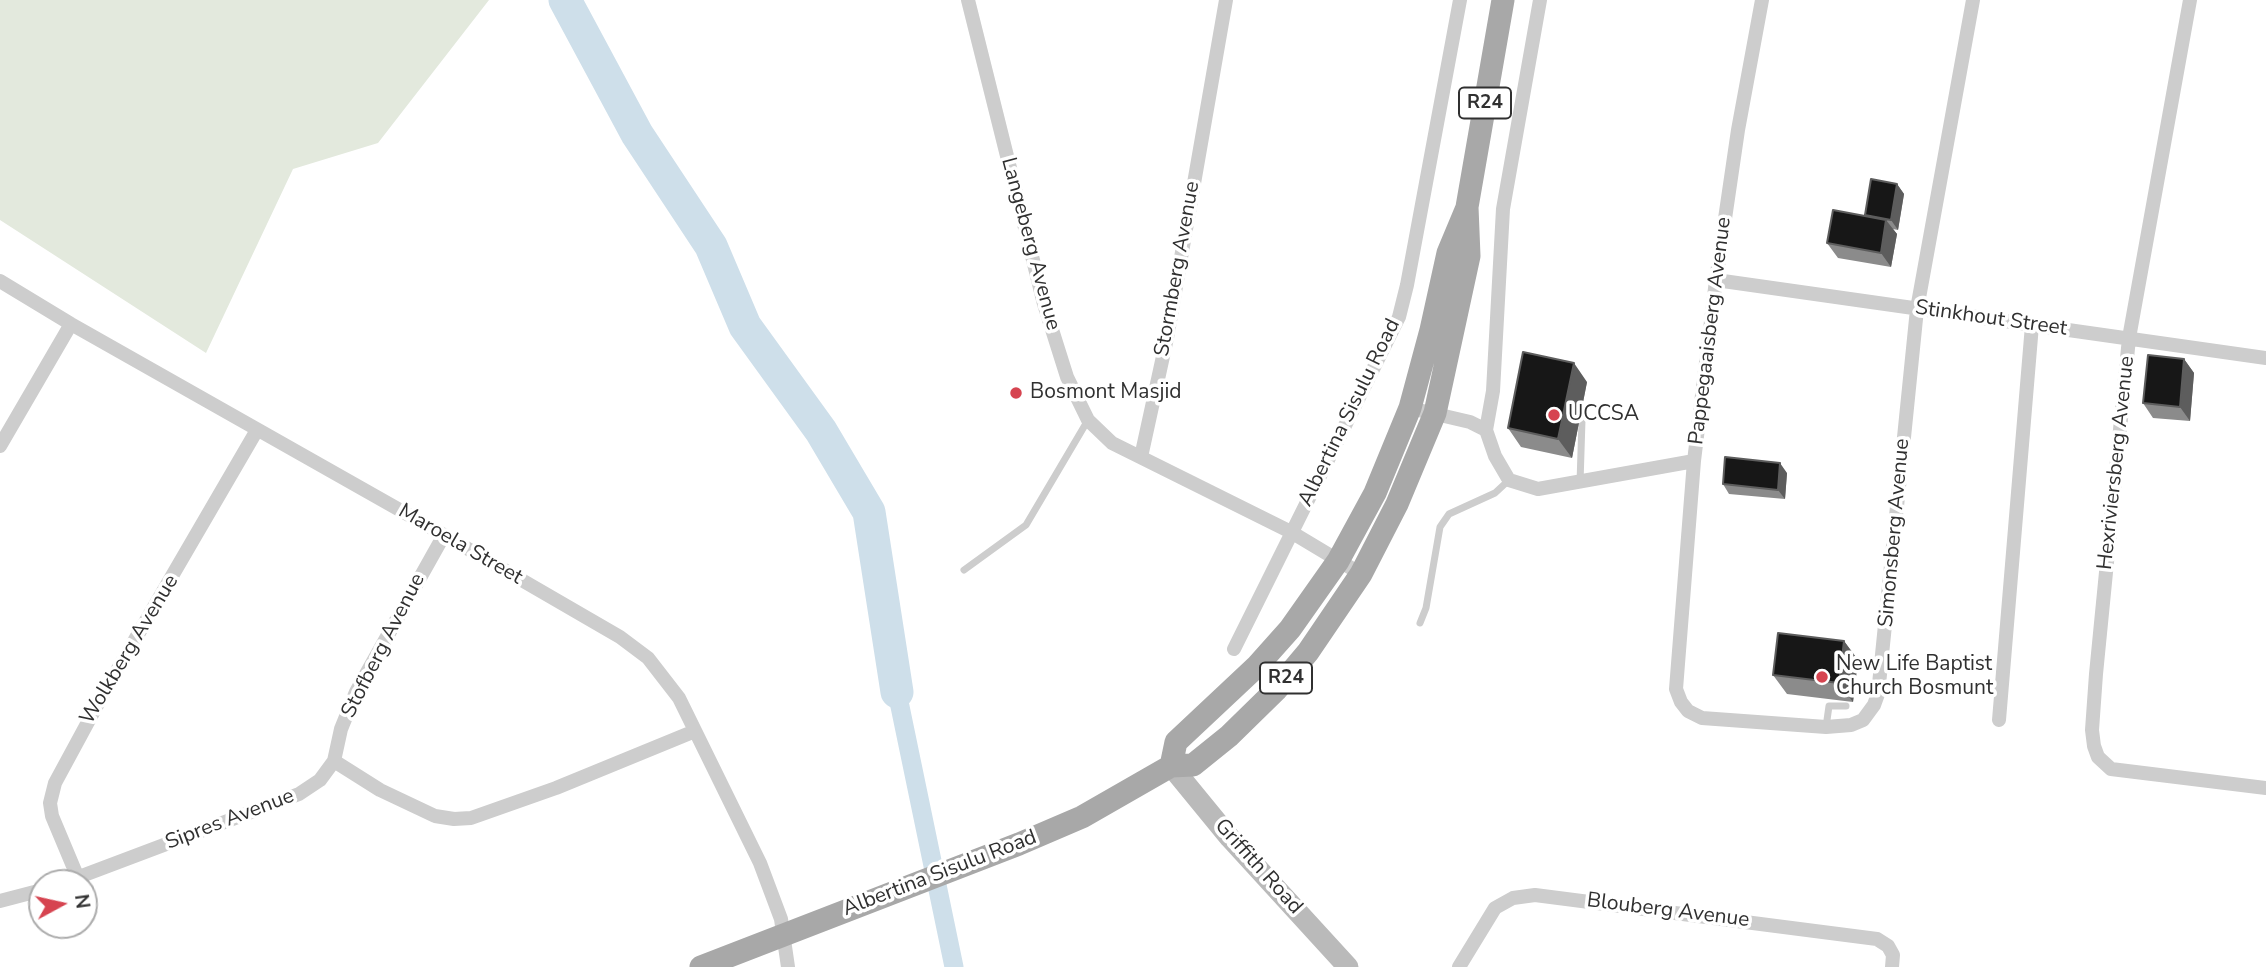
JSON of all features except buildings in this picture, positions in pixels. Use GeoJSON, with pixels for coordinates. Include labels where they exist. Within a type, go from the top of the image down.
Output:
{"type":"FeatureCollection","features":[{"type":"Feature","properties":{"kind":"main road","name":"Albertina Sisulu Road"},"geometry":{"type":"LineString","coordinates":[[701,967],[1020,844],[1082,817],[1171,766],[1193,765],[1229,736],[1276,690],[1308,652],[1361,574],[1397,504],[1434,414],[1469,256],[1467,207],[1503,0]]}},
{"type":"Feature","properties":{"kind":"main road","name":"Albertina Sisulu Road"},"geometry":{"type":"LineString","coordinates":[[1171,766],[1176,743],[1257,666],[1290,629],[1338,561],[1375,493],[1410,408],[1448,254],[1467,207]]}},
{"type":"Feature","properties":{"kind":"street","name":"Langeberg Avenue"},"geometry":{"type":"LineString","coordinates":[[968,0],[1044,304],[1067,377],[1088,420],[1112,443],[1140,457]]}},
{"type":"Feature","properties":{"kind":"street","name":"Stormberg Avenue"},"geometry":{"type":"LineString","coordinates":[[1140,457],[1167,338],[1226,0]]}},
{"type":"Feature","properties":{"kind":"street","name":"Albertina Sisulu Road"},"geometry":{"type":"LineString","coordinates":[[1234,649],[1399,317],[1460,0]]}},
{"type":"Feature","properties":{"kind":"street"},"geometry":{"type":"LineString","coordinates":[[1509,480],[1500,469],[1486,430],[1493,391],[1503,209],[1540,0]]}},
{"type":"Feature","properties":{"kind":"street","name":"Pappegaaisberg Avenue"},"geometry":{"type":"LineString","coordinates":[[1509,480],[1538,489],[1694,461],[1738,130],[1762,0]]}},
{"type":"Feature","properties":{"kind":"street","name":"Simonsberg Avenue"},"geometry":{"type":"LineString","coordinates":[[1694,461],[1675,680],[1681,702],[1688,711],[1702,718],[1826,727],[1851,725],[1863,720],[1878,694],[1917,309],[1973,0]]}},
{"type":"Feature","properties":{"kind":"street","name":"Hexriviersberg Avenue"},"geometry":{"type":"LineString","coordinates":[[2190,0],[2129,338],[2092,730],[2098,757],[2111,769],[2266,788]]}},
{"type":"Feature","properties":{"kind":"street","name":"Stinkhout Street"},"geometry":{"type":"LineString","coordinates":[[1716,280],[2266,358]]}},
{"type":"Feature","properties":{"kind":"street","name":"Maroela Street"},"geometry":{"type":"LineString","coordinates":[[0,281],[444,535],[620,638],[648,658],[679,698],[760,863],[773,893],[785,936],[788,967]]}},
{"type":"Feature","properties":{"kind":"street"},"geometry":{"type":"LineString","coordinates":[[0,446],[71,324]]}},
{"type":"Feature","properties":{"kind":"street"},"geometry":{"type":"LineString","coordinates":[[1999,720],[2032,325]]}},
{"type":"Feature","properties":{"kind":"street"},"geometry":{"type":"LineString","coordinates":[[1410,408],[1470,422],[1486,430]]}},
{"type":"Feature","properties":{"kind":"street","name":"Wolkberg Avenue"},"geometry":{"type":"LineString","coordinates":[[74,869],[52,816],[50,803],[55,783],[94,709],[257,430]]}},
{"type":"Feature","properties":{"kind":"street"},"geometry":{"type":"LineString","coordinates":[[1140,457],[1291,532],[1361,574]]}},
{"type":"Feature","properties":{"kind":"street","name":"Stofberg Avenue"},"geometry":{"type":"LineString","coordinates":[[334,761],[341,729],[356,692],[444,535]]}},
{"type":"Feature","properties":{"kind":"street"},"geometry":{"type":"LineString","coordinates":[[334,761],[380,790],[435,816],[471,818],[556,789],[695,731]]}},
{"type":"Feature","properties":{"kind":"street","name":"Sipres Avenue"},"geometry":{"type":"LineString","coordinates":[[98,870],[299,794],[320,780],[334,761]]}},
{"type":"Feature","properties":{"kind":"street","name":"Griffith Road"},"geometry":{"type":"LineString","coordinates":[[1171,766],[1230,838],[1348,967]]}},
{"type":"Feature","properties":{"kind":"street"},"geometry":{"type":"LineString","coordinates":[[0,901],[28,894]]}},
{"type":"Feature","properties":{"kind":"street","name":"Blouberg Avenue"},"geometry":{"type":"LineString","coordinates":[[1459,967],[1495,908],[1513,898],[1535,895],[1877,939],[1888,946],[1892,955],[1892,967]]}},
{"type":"Feature","properties":{"kind":"lane"},"geometry":{"type":"LineString","coordinates":[[964,570],[1026,524],[1088,420]]}},
{"type":"Feature","properties":{"kind":"lane"},"geometry":{"type":"LineString","coordinates":[[1580,483],[1582,421]]}},
{"type":"Feature","properties":{"kind":"lane"},"geometry":{"type":"LineString","coordinates":[[1420,623],[1426,607],[1440,527],[1449,514],[1495,493],[1509,480]]}},
{"type":"Feature","properties":{"kind":"lane"},"geometry":{"type":"LineString","coordinates":[[1826,727],[1829,706],[1846,706]]}},
{"type":"Feature","properties":{"kind":"shaded area"},"geometry":{"type":"Polygon","coordinates":[[[0,0],[489,0],[378,143],[293,169],[206,353],[0,220],[0,0]]]}},
{"type":"Feature","properties":{"kind":"waterway"},"geometry":{"type":"LineString","coordinates":[[565,0],[637,134],[711,246],[745,326],[821,431],[869,512],[897,692]]}},
{"type":"Feature","properties":{"kind":"waterway"},"geometry":{"type":"LineString","coordinates":[[897,692],[954,967]]}},
{"type":"Feature","properties":{"kind":"place","name":"Bosmont Masjid"},"geometry":{"type":"Point","coordinates":[1016,393]}},
{"type":"Feature","properties":{"kind":"place","name":"UCCSA"},"geometry":{"type":"Point","coordinates":[1554,415]}},
{"type":"Feature","properties":{"kind":"place","name":"New Life Baptist Church Bosmunt"},"geometry":{"type":"Point","coordinates":[1822,677]}}]}
